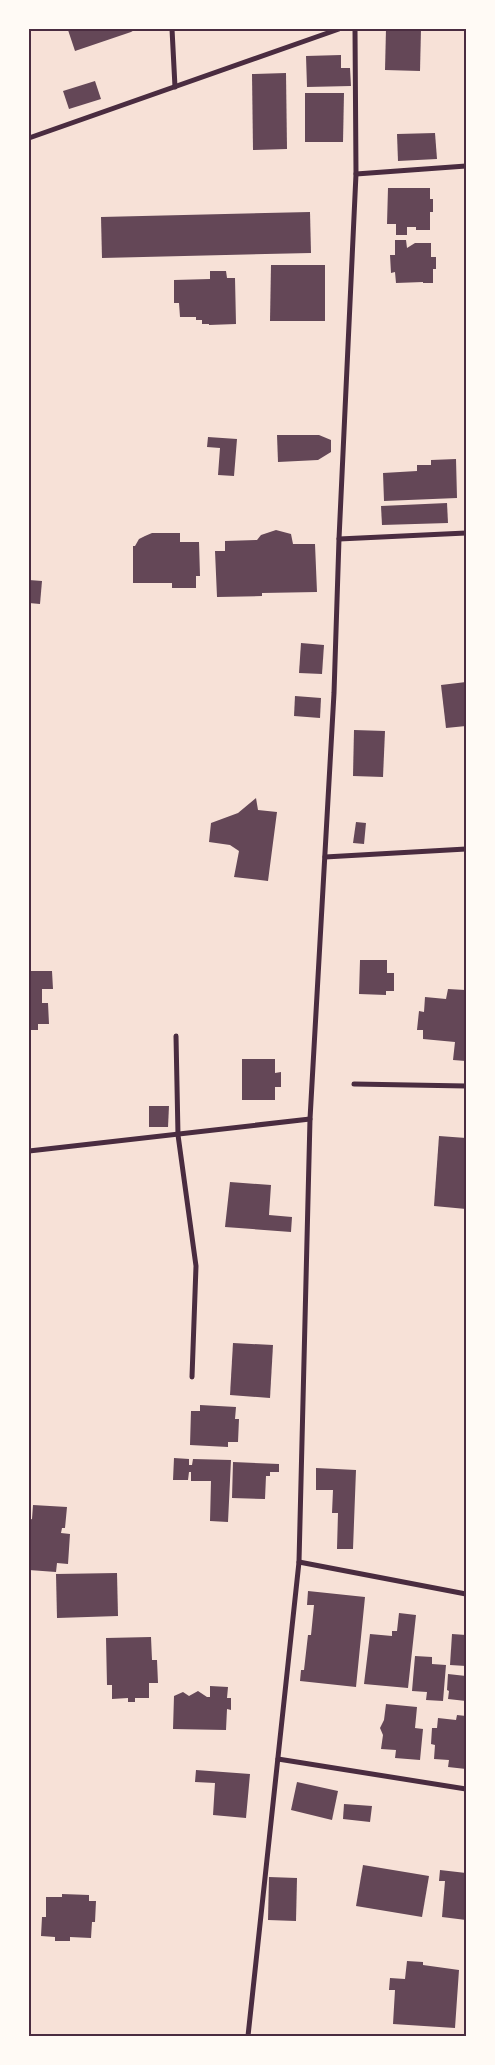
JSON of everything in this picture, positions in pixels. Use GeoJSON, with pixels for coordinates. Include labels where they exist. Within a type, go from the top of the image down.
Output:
{"type":"FeatureCollection","features":[{"type":"Feature","properties":{"kind":"street"},"geometry":{"type":"LineString","coordinates":[[172,29],[175,87]]}},
{"type":"Feature","properties":{"kind":"street"},"geometry":{"type":"LineString","coordinates":[[29,138],[339,29]]}},
{"type":"Feature","properties":{"kind":"street"},"geometry":{"type":"LineString","coordinates":[[248,2036],[299,1562],[310,1119],[325,857],[356,174],[355,29]]}},
{"type":"Feature","properties":{"kind":"street"},"geometry":{"type":"LineString","coordinates":[[356,174],[466,166]]}},
{"type":"Feature","properties":{"kind":"street"},"geometry":{"type":"LineString","coordinates":[[339,539],[466,533]]}},
{"type":"Feature","properties":{"kind":"street"},"geometry":{"type":"LineString","coordinates":[[325,857],[466,849]]}},
{"type":"Feature","properties":{"kind":"street"},"geometry":{"type":"LineString","coordinates":[[176,1036],[178,1135],[196,1266],[192,1377]]}},
{"type":"Feature","properties":{"kind":"street"},"geometry":{"type":"LineString","coordinates":[[354,1084],[466,1086]]}},
{"type":"Feature","properties":{"kind":"street"},"geometry":{"type":"LineString","coordinates":[[29,1151],[310,1119]]}},
{"type":"Feature","properties":{"kind":"street"},"geometry":{"type":"LineString","coordinates":[[299,1562],[466,1594]]}},
{"type":"Feature","properties":{"kind":"street"},"geometry":{"type":"LineString","coordinates":[[278,1759],[466,1789]]}},
{"type":"Feature","properties":{"kind":"building"},"geometry":{"type":"Polygon","coordinates":[[[136,29],[75,51],[68,30],[136,29]]]}},
{"type":"Feature","properties":{"kind":"building"},"geometry":{"type":"Polygon","coordinates":[[[386,29],[421,29],[420,71],[385,70],[386,29]]]}},
{"type":"Feature","properties":{"kind":"building"},"geometry":{"type":"Polygon","coordinates":[[[341,55],[341,68],[350,68],[351,86],[307,87],[306,56],[341,55]]]}},
{"type":"Feature","properties":{"kind":"building"},"geometry":{"type":"Polygon","coordinates":[[[286,73],[287,149],[253,150],[252,74],[286,73]]]}},
{"type":"Feature","properties":{"kind":"building"},"geometry":{"type":"Polygon","coordinates":[[[95,81],[101,99],[69,109],[63,91],[95,81]]]}},
{"type":"Feature","properties":{"kind":"building"},"geometry":{"type":"Polygon","coordinates":[[[305,93],[344,93],[343,142],[305,142],[305,93]]]}},
{"type":"Feature","properties":{"kind":"building"},"geometry":{"type":"Polygon","coordinates":[[[435,133],[437,159],[398,161],[397,134],[435,133]]]}},
{"type":"Feature","properties":{"kind":"building"},"geometry":{"type":"Polygon","coordinates":[[[388,188],[430,188],[430,199],[433,199],[433,212],[430,212],[430,230],[416,230],[416,227],[407,227],[407,235],[396,235],[396,224],[387,224],[388,188]]]}},
{"type":"Feature","properties":{"kind":"building"},"geometry":{"type":"Polygon","coordinates":[[[310,212],[311,253],[102,258],[101,217],[310,212]]]}},
{"type":"Feature","properties":{"kind":"building"},"geometry":{"type":"Polygon","coordinates":[[[395,240],[406,240],[407,248],[415,243],[431,243],[431,257],[436,257],[436,269],[433,269],[433,283],[396,283],[395,272],[391,273],[390,255],[395,255],[395,240]]]}},
{"type":"Feature","properties":{"kind":"building"},"geometry":{"type":"Polygon","coordinates":[[[271,265],[325,265],[325,321],[270,321],[271,265]]]}},
{"type":"Feature","properties":{"kind":"building"},"geometry":{"type":"Polygon","coordinates":[[[210,271],[226,271],[227,278],[235,278],[236,324],[209,325],[202,324],[202,320],[196,320],[196,317],[180,317],[179,303],[174,303],[174,280],[210,279],[210,271]]]}},
{"type":"Feature","properties":{"kind":"building"},"geometry":{"type":"Polygon","coordinates":[[[277,435],[319,435],[331,440],[331,452],[318,460],[278,462],[277,435]]]}},
{"type":"Feature","properties":{"kind":"building"},"geometry":{"type":"Polygon","coordinates":[[[208,437],[237,439],[234,476],[218,475],[220,448],[207,447],[208,437]]]}},
{"type":"Feature","properties":{"kind":"building"},"geometry":{"type":"Polygon","coordinates":[[[456,459],[457,498],[384,501],[383,473],[417,471],[417,465],[431,465],[431,460],[456,459]]]}},
{"type":"Feature","properties":{"kind":"building"},"geometry":{"type":"Polygon","coordinates":[[[447,503],[448,523],[382,525],[381,506],[447,503]]]}},
{"type":"Feature","properties":{"kind":"building"},"geometry":{"type":"Polygon","coordinates":[[[276,530],[291,534],[293,544],[315,544],[317,592],[262,593],[262,596],[217,597],[215,551],[225,551],[225,541],[257,540],[261,535],[276,530]]]}},
{"type":"Feature","properties":{"kind":"building"},"geometry":{"type":"Polygon","coordinates":[[[152,533],[180,533],[180,542],[199,542],[200,576],[196,576],[196,588],[172,588],[172,583],[133,583],[133,546],[135,546],[139,539],[152,533]]]}},
{"type":"Feature","properties":{"kind":"building"},"geometry":{"type":"Polygon","coordinates":[[[29,580],[42,581],[40,604],[29,603],[29,580]]]}},
{"type":"Feature","properties":{"kind":"building"},"geometry":{"type":"Polygon","coordinates":[[[301,643],[324,645],[322,674],[299,673],[301,643]]]}},
{"type":"Feature","properties":{"kind":"building"},"geometry":{"type":"Polygon","coordinates":[[[466,682],[466,726],[446,728],[441,685],[466,682]]]}},
{"type":"Feature","properties":{"kind":"building"},"geometry":{"type":"Polygon","coordinates":[[[295,696],[321,698],[320,718],[294,716],[295,696]]]}},
{"type":"Feature","properties":{"kind":"building"},"geometry":{"type":"Polygon","coordinates":[[[354,730],[385,731],[383,777],[353,776],[354,730]]]}},
{"type":"Feature","properties":{"kind":"building"},"geometry":{"type":"Polygon","coordinates":[[[256,798],[258,810],[277,812],[268,881],[234,877],[239,851],[230,845],[209,842],[211,823],[238,813],[256,798]]]}},
{"type":"Feature","properties":{"kind":"building"},"geometry":{"type":"Polygon","coordinates":[[[356,822],[366,823],[364,844],[353,843],[356,822]]]}},
{"type":"Feature","properties":{"kind":"building"},"geometry":{"type":"Polygon","coordinates":[[[360,960],[387,960],[387,973],[394,973],[394,991],[386,991],[386,995],[359,994],[360,960]]]}},
{"type":"Feature","properties":{"kind":"building"},"geometry":{"type":"Polygon","coordinates":[[[29,971],[52,971],[53,989],[42,989],[42,1003],[48,1003],[49,1024],[38,1024],[38,1030],[29,1030],[29,971]]]}},
{"type":"Feature","properties":{"kind":"building"},"geometry":{"type":"Polygon","coordinates":[[[448,989],[465,990],[466,994],[466,1061],[453,1060],[455,1042],[423,1039],[423,1030],[417,1030],[419,1011],[424,1012],[425,997],[446,999],[448,989]]]}},
{"type":"Feature","properties":{"kind":"building"},"geometry":{"type":"Polygon","coordinates":[[[242,1059],[275,1059],[275,1073],[281,1072],[281,1087],[275,1087],[275,1100],[242,1100],[242,1059]]]}},
{"type":"Feature","properties":{"kind":"building"},"geometry":{"type":"Polygon","coordinates":[[[149,1106],[169,1106],[168,1127],[149,1127],[149,1106]]]}},
{"type":"Feature","properties":{"kind":"building"},"geometry":{"type":"Polygon","coordinates":[[[439,1136],[466,1138],[466,1209],[434,1206],[439,1136]]]}},
{"type":"Feature","properties":{"kind":"building"},"geometry":{"type":"Polygon","coordinates":[[[230,1182],[271,1185],[269,1215],[292,1217],[291,1232],[225,1227],[230,1182]]]}},
{"type":"Feature","properties":{"kind":"building"},"geometry":{"type":"Polygon","coordinates":[[[233,1343],[273,1345],[270,1398],[230,1395],[233,1343]]]}},
{"type":"Feature","properties":{"kind":"building"},"geometry":{"type":"Polygon","coordinates":[[[200,1405],[236,1407],[235,1419],[239,1419],[238,1442],[228,1442],[228,1447],[190,1445],[191,1411],[200,1411],[200,1405]]]}},
{"type":"Feature","properties":{"kind":"building"},"geometry":{"type":"Polygon","coordinates":[[[174,1458],[189,1459],[189,1465],[192,1465],[193,1459],[231,1460],[228,1522],[210,1521],[211,1481],[191,1481],[191,1472],[189,1472],[188,1480],[173,1480],[174,1458]]]}},
{"type":"Feature","properties":{"kind":"building"},"geometry":{"type":"Polygon","coordinates":[[[233,1462],[279,1464],[279,1472],[270,1472],[270,1476],[266,1476],[265,1499],[232,1498],[233,1462]]]}},
{"type":"Feature","properties":{"kind":"building"},"geometry":{"type":"Polygon","coordinates":[[[316,1468],[356,1470],[353,1549],[337,1549],[338,1513],[332,1513],[333,1490],[316,1490],[316,1468]]]}},
{"type":"Feature","properties":{"kind":"building"},"geometry":{"type":"Polygon","coordinates":[[[33,1505],[67,1507],[65,1528],[62,1528],[61,1533],[70,1534],[68,1564],[57,1563],[56,1572],[29,1570],[29,1520],[32,1519],[33,1505]]]}},
{"type":"Feature","properties":{"kind":"building"},"geometry":{"type":"Polygon","coordinates":[[[117,1573],[118,1616],[57,1618],[56,1574],[117,1573]]]}},
{"type":"Feature","properties":{"kind":"building"},"geometry":{"type":"Polygon","coordinates":[[[308,1591],[365,1597],[356,1687],[300,1681],[301,1670],[304,1670],[308,1635],[311,1635],[314,1605],[307,1605],[308,1591]]]}},
{"type":"Feature","properties":{"kind":"building"},"geometry":{"type":"Polygon","coordinates":[[[399,1613],[416,1615],[408,1688],[364,1684],[370,1634],[392,1636],[392,1631],[397,1631],[399,1613]]]}},
{"type":"Feature","properties":{"kind":"building"},"geometry":{"type":"Polygon","coordinates":[[[452,1634],[466,1635],[466,1666],[450,1665],[452,1634]]]}},
{"type":"Feature","properties":{"kind":"building"},"geometry":{"type":"Polygon","coordinates":[[[151,1637],[152,1660],[157,1660],[158,1683],[149,1683],[149,1698],[135,1698],[135,1702],[128,1702],[128,1698],[112,1699],[112,1685],[107,1685],[106,1638],[151,1637]]]}},
{"type":"Feature","properties":{"kind":"building"},"geometry":{"type":"Polygon","coordinates":[[[415,1656],[432,1657],[432,1664],[446,1665],[443,1701],[426,1700],[427,1692],[412,1691],[415,1656]]]}},
{"type":"Feature","properties":{"kind":"building"},"geometry":{"type":"Polygon","coordinates":[[[448,1674],[466,1676],[466,1701],[448,1699],[448,1674]]]}},
{"type":"Feature","properties":{"kind":"building"},"geometry":{"type":"Polygon","coordinates":[[[210,1686],[228,1687],[227,1698],[231,1698],[231,1710],[227,1709],[226,1730],[173,1729],[174,1696],[183,1692],[189,1696],[198,1691],[210,1697],[210,1686]]]}},
{"type":"Feature","properties":{"kind":"building"},"geometry":{"type":"Polygon","coordinates":[[[386,1704],[417,1707],[415,1728],[423,1729],[420,1760],[395,1758],[396,1750],[381,1749],[383,1735],[380,1728],[384,1720],[386,1704]]]}},
{"type":"Feature","properties":{"kind":"building"},"geometry":{"type":"Polygon","coordinates":[[[457,1715],[466,1716],[466,1769],[448,1767],[449,1760],[434,1759],[435,1745],[431,1744],[432,1728],[437,1728],[438,1718],[456,1720],[457,1715]]]}},
{"type":"Feature","properties":{"kind":"building"},"geometry":{"type":"Polygon","coordinates":[[[196,1770],[250,1774],[246,1818],[213,1815],[215,1783],[195,1782],[196,1770]]]}},
{"type":"Feature","properties":{"kind":"building"},"geometry":{"type":"Polygon","coordinates":[[[297,1782],[338,1791],[332,1820],[291,1810],[297,1782]]]}},
{"type":"Feature","properties":{"kind":"building"},"geometry":{"type":"Polygon","coordinates":[[[344,1804],[372,1806],[370,1822],[343,1819],[344,1804]]]}},
{"type":"Feature","properties":{"kind":"building"},"geometry":{"type":"Polygon","coordinates":[[[363,1865],[429,1876],[422,1917],[356,1906],[363,1865]]]}},
{"type":"Feature","properties":{"kind":"building"},"geometry":{"type":"Polygon","coordinates":[[[440,1870],[466,1873],[466,1920],[442,1917],[445,1881],[439,1881],[440,1870]]]}},
{"type":"Feature","properties":{"kind":"building"},"geometry":{"type":"Polygon","coordinates":[[[269,1877],[297,1878],[296,1921],[268,1920],[269,1877]]]}},
{"type":"Feature","properties":{"kind":"building"},"geometry":{"type":"Polygon","coordinates":[[[62,1894],[89,1895],[89,1901],[96,1901],[95,1922],[92,1922],[91,1938],[70,1937],[70,1941],[55,1941],[55,1937],[41,1936],[42,1917],[46,1917],[46,1897],[62,1897],[62,1894]]]}},
{"type":"Feature","properties":{"kind":"building"},"geometry":{"type":"Polygon","coordinates":[[[407,1961],[423,1962],[423,1965],[459,1970],[455,2028],[393,2024],[395,1990],[389,1990],[390,1978],[405,1979],[407,1961]]]}}]}
